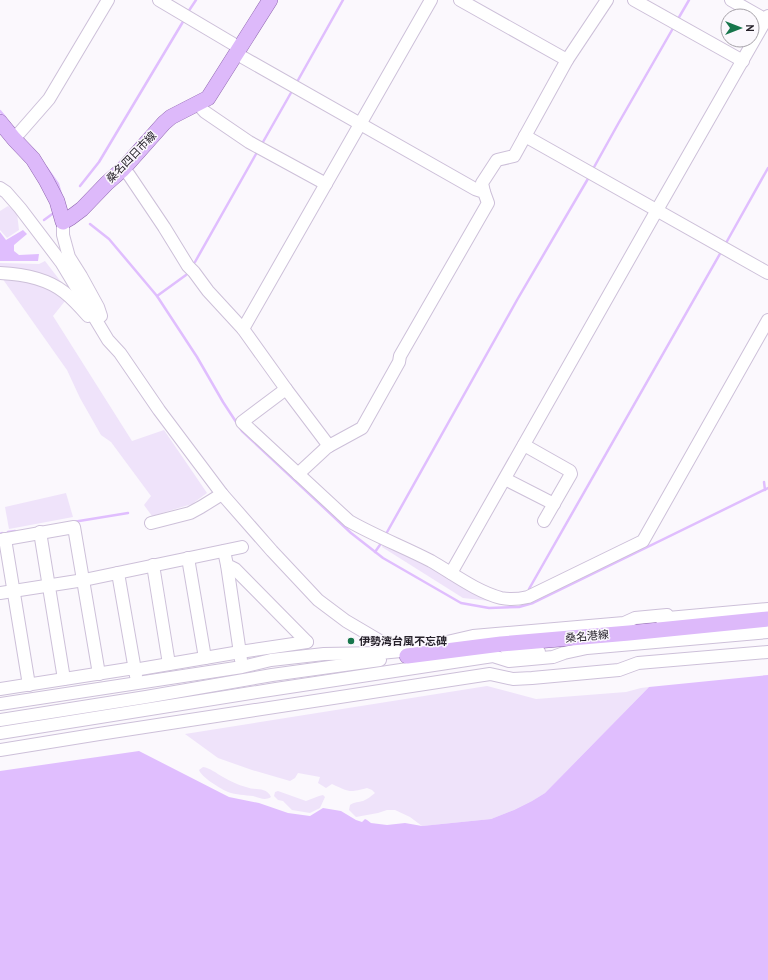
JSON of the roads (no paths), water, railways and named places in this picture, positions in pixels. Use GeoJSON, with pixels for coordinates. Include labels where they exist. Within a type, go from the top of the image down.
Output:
{"type":"FeatureCollection","features":[{"type":"Feature","properties":{"kind":"main road","name":"桑名四日市線"},"geometry":{"type":"LineString","coordinates":[[66,220],[82,209],[123,169],[164,123],[171,117],[208,98],[270,0]]}},
{"type":"Feature","properties":{"kind":"main road"},"geometry":{"type":"LineString","coordinates":[[0,122],[33,159],[46,180],[66,220]]}},
{"type":"Feature","properties":{"kind":"main road","name":"桑名港線"},"geometry":{"type":"LineString","coordinates":[[404,654],[629,633],[768,618]]}},
{"type":"Feature","properties":{"kind":"street"},"geometry":{"type":"LineString","coordinates":[[14,139],[49,99],[108,0]]}},
{"type":"Feature","properties":{"kind":"street"},"geometry":{"type":"LineString","coordinates":[[159,0],[239,51],[360,123],[475,189],[484,192]]}},
{"type":"Feature","properties":{"kind":"street"},"geometry":{"type":"LineString","coordinates":[[244,329],[431,0]]}},
{"type":"Feature","properties":{"kind":"street"},"geometry":{"type":"LineString","coordinates":[[460,0],[567,60]]}},
{"type":"Feature","properties":{"kind":"street"},"geometry":{"type":"LineString","coordinates":[[298,474],[329,446],[362,428],[399,362],[400,356],[488,204],[482,183],[497,160],[514,156],[567,60],[607,0]]}},
{"type":"Feature","properties":{"kind":"street"},"geometry":{"type":"LineString","coordinates":[[634,0],[742,61]]}},
{"type":"Feature","properties":{"kind":"street"},"geometry":{"type":"LineString","coordinates":[[451,573],[767,19],[731,0]]}},
{"type":"Feature","properties":{"kind":"street"},"geometry":{"type":"LineString","coordinates":[[197,103],[205,112],[249,142],[326,184]]}},
{"type":"Feature","properties":{"kind":"street"},"geometry":{"type":"LineString","coordinates":[[525,136],[768,273]]}},
{"type":"Feature","properties":{"kind":"street"},"geometry":{"type":"LineString","coordinates":[[123,169],[142,194],[188,266],[208,291],[244,329],[286,389],[329,446]]}},
{"type":"Feature","properties":{"kind":"street"},"geometry":{"type":"LineString","coordinates":[[0,188],[6,192],[20,208],[61,262],[108,340]]}},
{"type":"Feature","properties":{"kind":"street"},"geometry":{"type":"LineString","coordinates":[[66,220],[63,235],[69,257],[98,307],[108,340]]}},
{"type":"Feature","properties":{"kind":"street"},"geometry":{"type":"LineString","coordinates":[[0,274],[18,274],[38,279],[47,282],[64,292],[120,353],[159,410],[222,494],[318,600],[346,621],[404,654]]}},
{"type":"Feature","properties":{"kind":"street"},"geometry":{"type":"LineString","coordinates":[[286,389],[242,422],[349,521],[429,561],[488,594],[501,598],[520,599],[528,597],[643,541],[768,320]]}},
{"type":"Feature","properties":{"kind":"street"},"geometry":{"type":"LineString","coordinates":[[524,445],[571,474],[544,521]]}},
{"type":"Feature","properties":{"kind":"street"},"geometry":{"type":"LineString","coordinates":[[505,479],[554,504]]}},
{"type":"Feature","properties":{"kind":"street"},"geometry":{"type":"LineString","coordinates":[[151,523],[190,513],[222,494]]}},
{"type":"Feature","properties":{"kind":"street"},"geometry":{"type":"LineString","coordinates":[[29,685],[14,591],[3,539],[40,532],[74,527],[99,674]]}},
{"type":"Feature","properties":{"kind":"street"},"geometry":{"type":"LineString","coordinates":[[40,532],[64,679]]}},
{"type":"Feature","properties":{"kind":"street"},"geometry":{"type":"LineString","coordinates":[[0,593],[84,580],[242,547]]}},
{"type":"Feature","properties":{"kind":"street"},"geometry":{"type":"LineString","coordinates":[[224,551],[242,667]]}},
{"type":"Feature","properties":{"kind":"street"},"geometry":{"type":"LineString","coordinates":[[188,558],[205,658]]}},
{"type":"Feature","properties":{"kind":"street"},"geometry":{"type":"LineString","coordinates":[[153,565],[169,664]]}},
{"type":"Feature","properties":{"kind":"street"},"geometry":{"type":"LineString","coordinates":[[0,689],[307,642],[235,569],[226,565]]}},
{"type":"Feature","properties":{"kind":"street"},"geometry":{"type":"LineString","coordinates":[[118,573],[137,683]]}},
{"type":"Feature","properties":{"kind":"street"},"geometry":{"type":"LineString","coordinates":[[629,633],[638,626],[668,618],[768,609]]}},
{"type":"Feature","properties":{"kind":"street"},"geometry":{"type":"LineString","coordinates":[[0,720],[404,654],[421,648],[473,636],[624,623],[635,618],[667,615],[668,618]]}},
{"type":"Feature","properties":{"kind":"street"},"geometry":{"type":"LineString","coordinates":[[0,733],[493,656],[509,661],[553,657],[587,648],[768,632]]}},
{"type":"Feature","properties":{"kind":"street"},"geometry":{"type":"LineString","coordinates":[[501,644],[508,650],[564,653]]}},
{"type":"Feature","properties":{"kind":"street"},"geometry":{"type":"LineString","coordinates":[[0,750],[107,732],[490,674],[513,679],[532,678],[619,670],[638,663],[768,652]]}},
{"type":"Feature","properties":{"kind":"street"},"geometry":{"type":"LineString","coordinates":[[0,704],[242,667],[271,660],[324,654],[404,654]]}},
{"type":"Feature","properties":{"kind":"waterway"},"geometry":{"type":"LineString","coordinates":[[188,12],[196,0]]}},
{"type":"Feature","properties":{"kind":"waterway"},"geometry":{"type":"LineString","coordinates":[[297,82],[343,0]]}},
{"type":"Feature","properties":{"kind":"waterway"},"geometry":{"type":"LineString","coordinates":[[678,19],[689,0]]}},
{"type":"Feature","properties":{"kind":"waterway"},"geometry":{"type":"LineString","coordinates":[[80,186],[99,162],[184,20]]}},
{"type":"Feature","properties":{"kind":"waterway"},"geometry":{"type":"LineString","coordinates":[[593,169],[672,30]]}},
{"type":"Feature","properties":{"kind":"waterway"},"geometry":{"type":"LineString","coordinates":[[263,142],[292,91]]}},
{"type":"Feature","properties":{"kind":"waterway"},"geometry":{"type":"LineString","coordinates":[[0,111],[5,117]]}},
{"type":"Feature","properties":{"kind":"waterway"},"geometry":{"type":"LineString","coordinates":[[195,262],[256,154]]}},
{"type":"Feature","properties":{"kind":"waterway"},"geometry":{"type":"LineString","coordinates":[[46,167],[58,184],[61,194]]}},
{"type":"Feature","properties":{"kind":"waterway"},"geometry":{"type":"LineString","coordinates":[[726,243],[768,168]]}},
{"type":"Feature","properties":{"kind":"waterway"},"geometry":{"type":"LineString","coordinates":[[386,534],[517,300],[589,177]]}},
{"type":"Feature","properties":{"kind":"waterway"},"geometry":{"type":"LineString","coordinates":[[44,220],[55,212]]}},
{"type":"Feature","properties":{"kind":"waterway"},"geometry":{"type":"LineString","coordinates":[[90,224],[109,239],[157,296],[197,357],[242,431],[351,533],[383,558],[461,603],[489,608],[519,607],[533,603],[768,488]]}},
{"type":"Feature","properties":{"kind":"waterway"},"geometry":{"type":"LineString","coordinates":[[529,589],[721,252]]}},
{"type":"Feature","properties":{"kind":"waterway"},"geometry":{"type":"LineString","coordinates":[[157,296],[186,275]]}},
{"type":"Feature","properties":{"kind":"waterway"},"geometry":{"type":"LineString","coordinates":[[764,482],[765,490]]}},
{"type":"Feature","properties":{"kind":"waterway"},"geometry":{"type":"LineString","coordinates":[[73,522],[128,513]]}},
{"type":"Feature","properties":{"kind":"waterway"},"geometry":{"type":"LineString","coordinates":[[8,532],[15,531]]}},
{"type":"Feature","properties":{"kind":"waterway"},"geometry":{"type":"LineString","coordinates":[[375,552],[382,542]]}},
{"type":"Feature","properties":{"kind":"place","name":"伊勢湾台風不忘碑"},"geometry":{"type":"Point","coordinates":[351,641]}}]}
